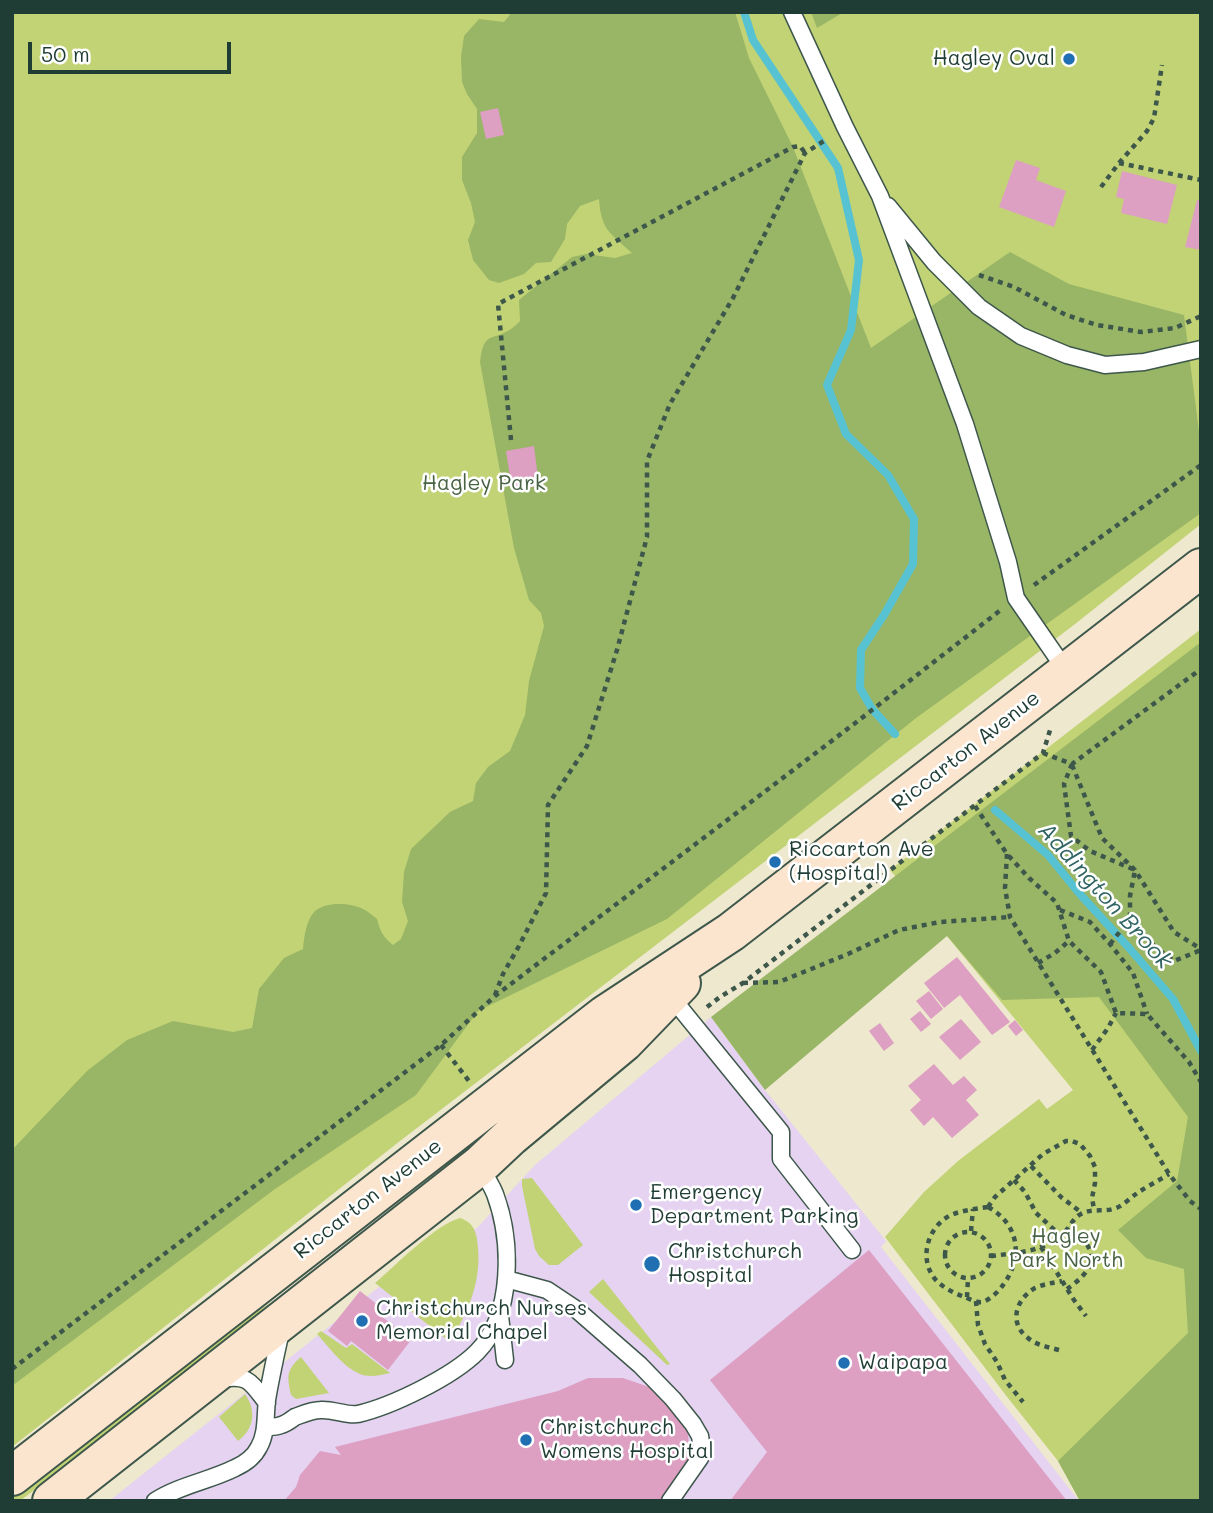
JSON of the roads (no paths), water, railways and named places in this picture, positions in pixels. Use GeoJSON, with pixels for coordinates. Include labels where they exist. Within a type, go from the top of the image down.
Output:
{"type":"FeatureCollection","features":[{"type":"Feature","properties":{"kind":"main road","name":"Riccarton Avenue"},"geometry":{"type":"LineString","coordinates":[[52,1501],[479,1166],[672,999],[731,932],[1201,568]]}},
{"type":"Feature","properties":{"kind":"main road","name":"Riccarton Avenue"},"geometry":{"type":"LineString","coordinates":[[12,1476],[605,1015],[672,999]]}},
{"type":"Feature","properties":{"kind":"main road"},"geometry":{"type":"LineString","coordinates":[[453,1133],[479,1166]]}},
{"type":"Feature","properties":{"kind":"lane"},"geometry":{"type":"LineString","coordinates":[[792,12],[840,130],[880,196],[937,265],[979,307],[1021,336],[1067,355],[1105,365],[1144,362],[1201,349]]}},
{"type":"Feature","properties":{"kind":"lane"},"geometry":{"type":"LineString","coordinates":[[880,196],[965,424],[1008,562],[1016,598],[1067,672]]}},
{"type":"Feature","properties":{"kind":"lane"},"geometry":{"type":"LineString","coordinates":[[672,999],[781,1132],[781,1159],[852,1250]]}},
{"type":"Feature","properties":{"kind":"lane"},"geometry":{"type":"LineString","coordinates":[[265,1427],[283,1425],[308,1412],[321,1410],[355,1415],[436,1385],[477,1352],[489,1336],[499,1314],[504,1297],[507,1266],[501,1214],[494,1191],[479,1166]]}},
{"type":"Feature","properties":{"kind":"lane"},"geometry":{"type":"LineString","coordinates":[[506,1279],[547,1290],[577,1310],[640,1365],[693,1424],[700,1436],[700,1458],[670,1501]]}},
{"type":"Feature","properties":{"kind":"lane"},"geometry":{"type":"LineString","coordinates":[[499,1314],[505,1360]]}},
{"type":"Feature","properties":{"kind":"lane"},"geometry":{"type":"LineString","coordinates":[[155,1501],[169,1492],[222,1474],[247,1462],[260,1447],[274,1359],[285,1318]]}},
{"type":"Feature","properties":{"kind":"lane"},"geometry":{"type":"LineString","coordinates":[[203,1382],[243,1377],[267,1403]]}},
{"type":"Feature","properties":{"kind":"waterway","name":"Addington Brook"},"geometry":{"type":"LineString","coordinates":[[744,12],[753,40],[838,168],[859,260],[851,330],[827,385],[846,434],[888,475],[914,519],[913,564],[861,650],[860,688],[872,709],[895,734]]}},
{"type":"Feature","properties":{"kind":"waterway","name":"Addington Brook"},"geometry":{"type":"LineString","coordinates":[[995,810],[1048,855],[1173,999],[1201,1051]]}},
{"type":"Feature","properties":{"kind":"place","name":"Hagley Oval"},"geometry":{"type":"Point","coordinates":[1069,59]}},
{"type":"Feature","properties":{"kind":"place","name":"Riccarton Ave (Hospital)"},"geometry":{"type":"Point","coordinates":[775,862]}},
{"type":"Feature","properties":{"kind":"place","name":"Emergency Department Parking"},"geometry":{"type":"Point","coordinates":[636,1205]}},
{"type":"Feature","properties":{"kind":"place","name":"Christchurch Hospital"},"geometry":{"type":"Point","coordinates":[652,1264]}},
{"type":"Feature","properties":{"kind":"place","name":"Christchurch Nurses Memorial Chapel"},"geometry":{"type":"Point","coordinates":[362,1321]}},
{"type":"Feature","properties":{"kind":"place","name":"Waipapa"},"geometry":{"type":"Point","coordinates":[844,1363]}},
{"type":"Feature","properties":{"kind":"place","name":"Christchurch Womens Hospital"},"geometry":{"type":"Point","coordinates":[526,1440]}},
{"type":"Feature","properties":{"kind":"park label","name":"Hagley Park"},"geometry":{"type":"Point","coordinates":[484,484]}},
{"type":"Feature","properties":{"kind":"park label","name":"Hagley Park North"},"geometry":{"type":"Point","coordinates":[1066,1249]}}]}
